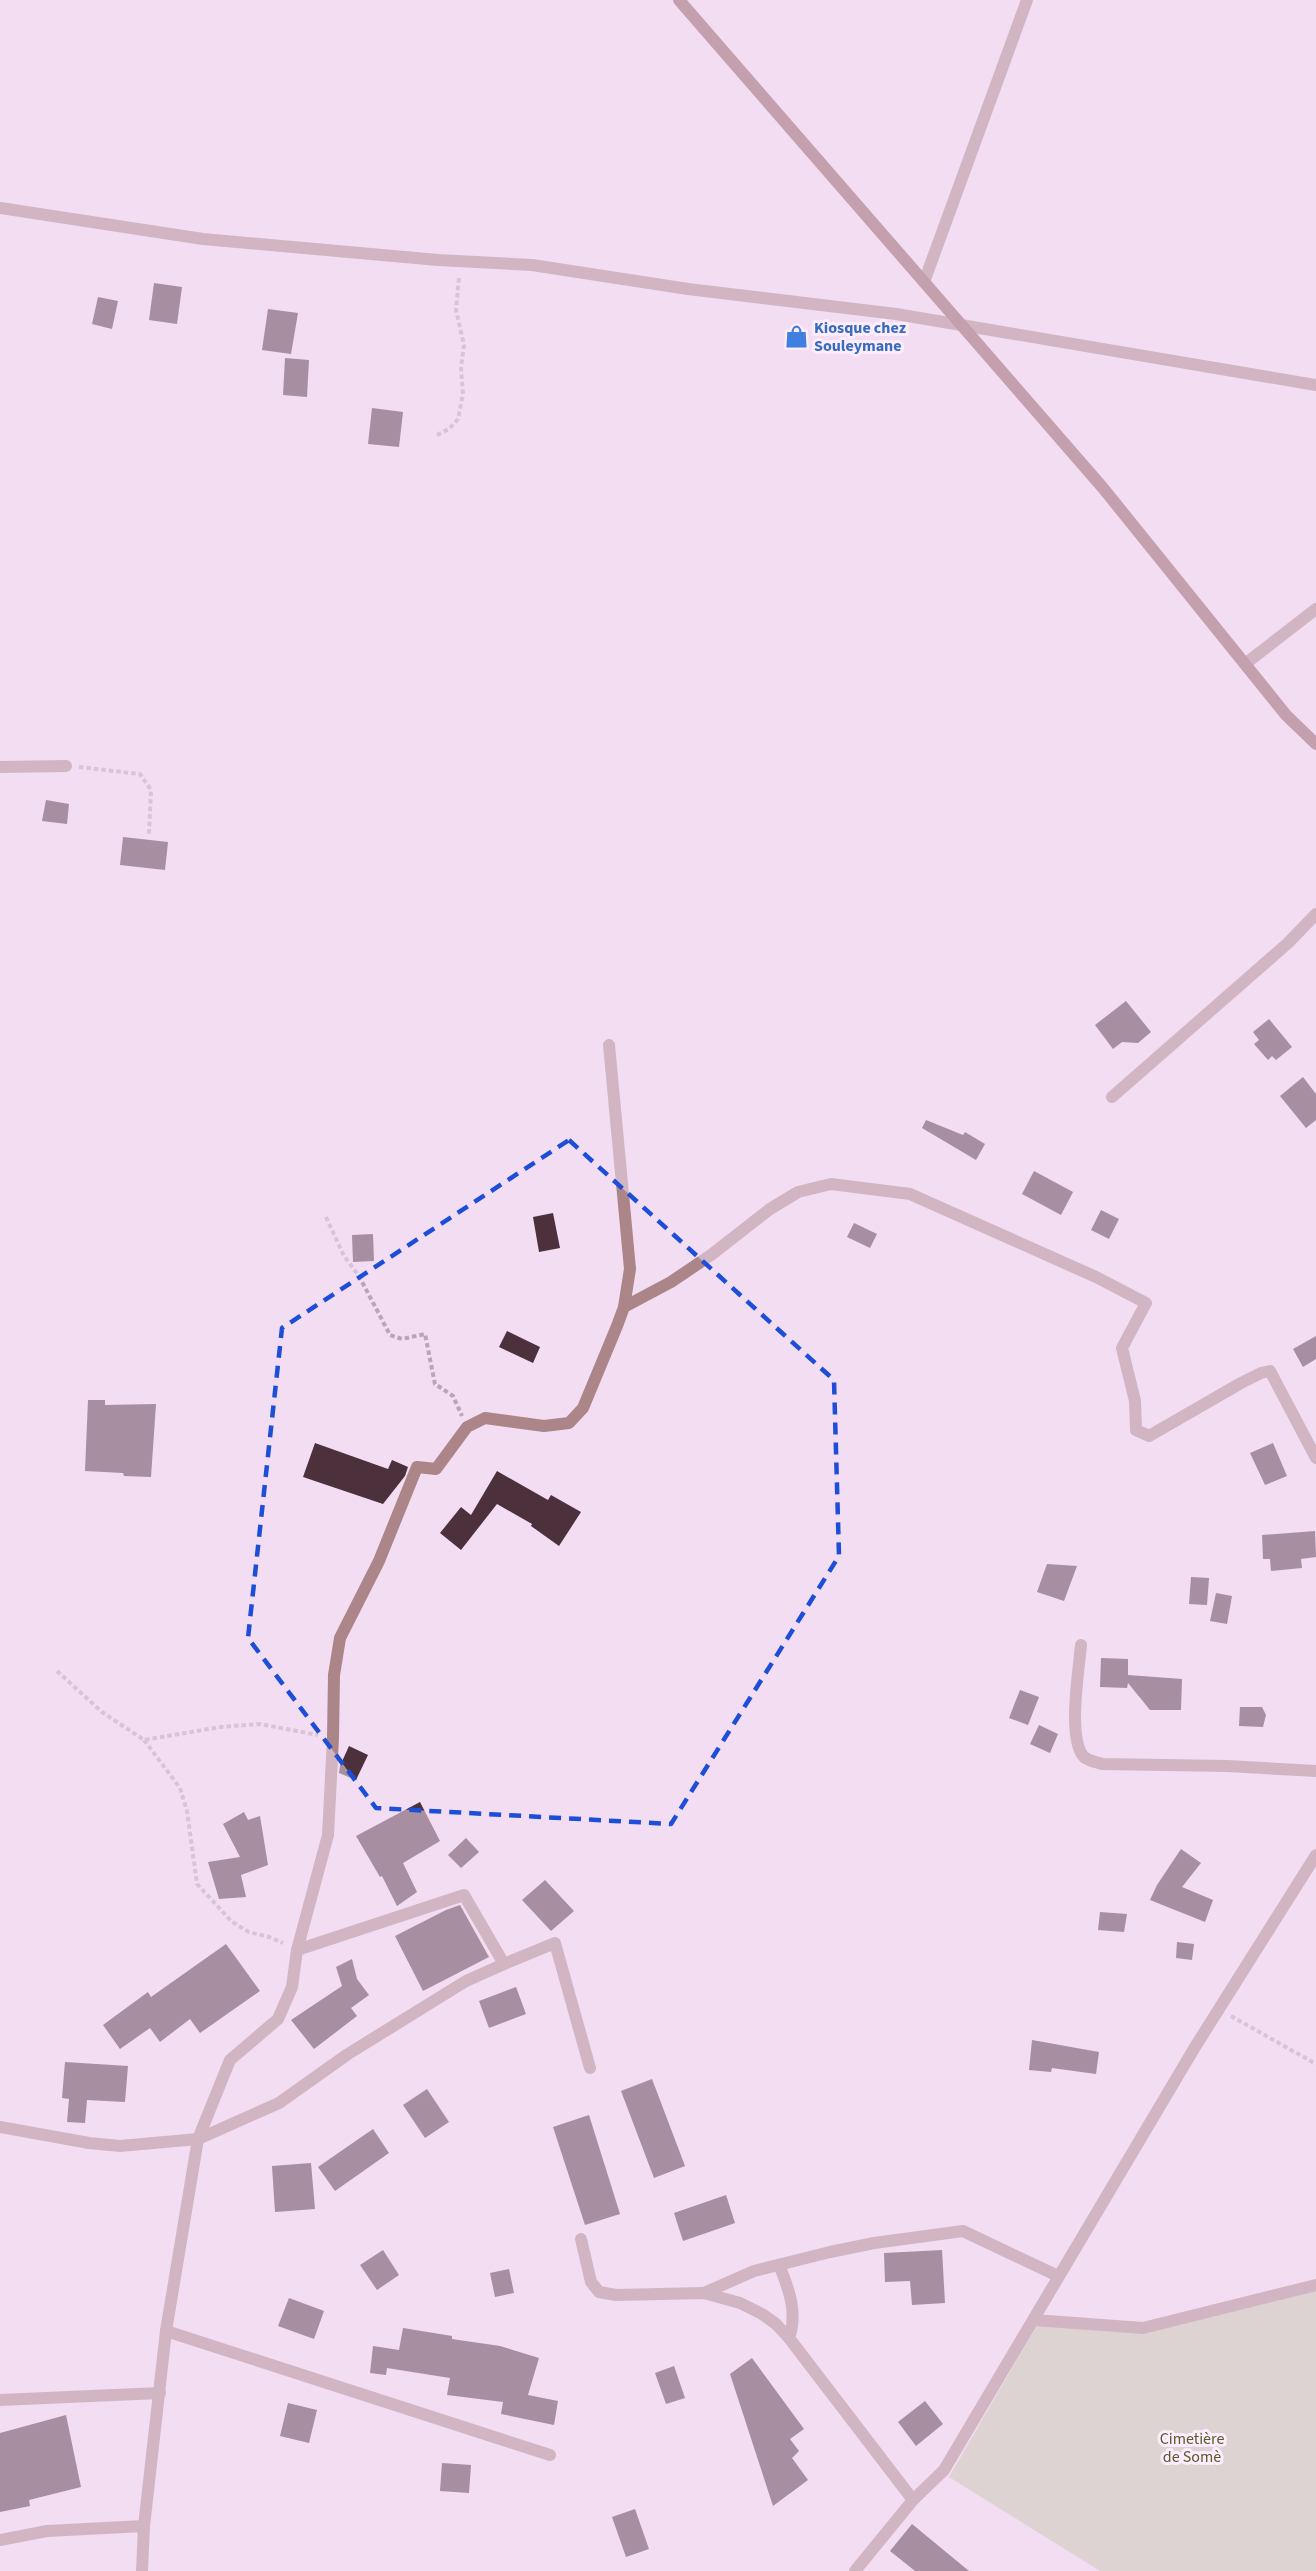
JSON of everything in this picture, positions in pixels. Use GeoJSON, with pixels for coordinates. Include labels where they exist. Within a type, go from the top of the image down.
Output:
{"type":"FeatureCollection","features":[{"type":"Feature","properties":{"kind":"street"},"geometry":{"type":"LineString","coordinates":[[679,0],[1103,488],[1286,715],[1316,744]]}},
{"type":"Feature","properties":{"kind":"street"},"geometry":{"type":"LineString","coordinates":[[924,282],[1027,0]]}},
{"type":"Feature","properties":{"kind":"street"},"geometry":{"type":"LineString","coordinates":[[0,208],[203,239],[532,265],[688,289],[896,314],[1316,385]]}},
{"type":"Feature","properties":{"kind":"street"},"geometry":{"type":"LineString","coordinates":[[1245,664],[1316,609]]}},
{"type":"Feature","properties":{"kind":"street"},"geometry":{"type":"LineString","coordinates":[[0,767],[66,766]]}},
{"type":"Feature","properties":{"kind":"street"},"geometry":{"type":"LineString","coordinates":[[1112,1097],[1288,944],[1316,914]]}},
{"type":"Feature","properties":{"kind":"street"},"geometry":{"type":"LineString","coordinates":[[142,2571],[144,2526],[166,2331],[198,2139],[230,2060],[278,2019],[292,1987],[297,1950],[328,1835],[334,1675],[340,1638],[379,1561],[417,1467],[436,1469],[467,1427],[486,1418],[544,1426],[569,1423],[583,1408],[624,1307],[630,1269],[609,1045]]}},
{"type":"Feature","properties":{"kind":"street"},"geometry":{"type":"LineString","coordinates":[[624,1307],[671,1282],[711,1255],[770,1209],[798,1192],[831,1184],[910,1194],[1096,1277],[1146,1303],[1122,1348],[1135,1401],[1136,1430],[1149,1436],[1241,1383],[1270,1371],[1316,1458]]}},
{"type":"Feature","properties":{"kind":"street"},"geometry":{"type":"LineString","coordinates":[[1080,1645],[1075,1731],[1083,1756],[1089,1760],[1102,1764],[1227,1766],[1316,1771]]}},
{"type":"Feature","properties":{"kind":"street"},"geometry":{"type":"LineString","coordinates":[[855,2571],[913,2500],[944,2470],[1058,2276],[1220,2009],[1313,1868],[1316,1855]]}},
{"type":"Feature","properties":{"kind":"street"},"geometry":{"type":"LineString","coordinates":[[297,1950],[464,1895],[504,1964]]}},
{"type":"Feature","properties":{"kind":"street"},"geometry":{"type":"LineString","coordinates":[[0,2127],[120,2146],[198,2139],[279,2103],[348,2054],[456,1987],[555,1943],[590,2068]]}},
{"type":"Feature","properties":{"kind":"street"},"geometry":{"type":"LineString","coordinates":[[704,2293],[754,2271],[779,2265],[874,2243],[963,2231],[1058,2276]]}},
{"type":"Feature","properties":{"kind":"street"},"geometry":{"type":"LineString","coordinates":[[581,2239],[591,2282],[599,2292],[616,2295],[704,2293],[740,2303],[776,2324],[789,2337],[913,2500]]}},
{"type":"Feature","properties":{"kind":"street"},"geometry":{"type":"LineString","coordinates":[[779,2265],[789,2290],[794,2313],[793,2327],[789,2337]]}},
{"type":"Feature","properties":{"kind":"street"},"geometry":{"type":"LineString","coordinates":[[1034,2320],[1143,2328],[1316,2285]]}},
{"type":"Feature","properties":{"kind":"street"},"geometry":{"type":"LineString","coordinates":[[166,2331],[550,2455]]}},
{"type":"Feature","properties":{"kind":"street"},"geometry":{"type":"LineString","coordinates":[[0,2400],[160,2393]]}},
{"type":"Feature","properties":{"kind":"street"},"geometry":{"type":"LineString","coordinates":[[0,2540],[47,2531],[144,2526]]}},
{"type":"Feature","properties":{"kind":"path"},"geometry":{"type":"LineString","coordinates":[[437,435],[449,429],[458,419],[463,394],[461,368],[464,345],[456,310],[460,261]]}},
{"type":"Feature","properties":{"kind":"path"},"geometry":{"type":"LineString","coordinates":[[66,766],[106,768],[140,774],[151,790],[149,834]]}},
{"type":"Feature","properties":{"kind":"path"},"geometry":{"type":"LineString","coordinates":[[326,1217],[344,1256],[359,1276],[390,1335],[402,1339],[425,1334],[435,1384],[453,1395],[467,1427]]}},
{"type":"Feature","properties":{"kind":"path"},"geometry":{"type":"LineString","coordinates":[[57,1671],[102,1712],[144,1740],[180,1788],[187,1811],[197,1884],[232,1922],[249,1932],[269,1937],[297,1950]]}},
{"type":"Feature","properties":{"kind":"path"},"geometry":{"type":"LineString","coordinates":[[144,1740],[220,1727],[260,1724],[333,1738]]}},
{"type":"Feature","properties":{"kind":"path"},"geometry":{"type":"LineString","coordinates":[[1220,2009],[1316,2064]]}},
{"type":"Feature","properties":{"kind":"highlighted area"},"geometry":{"type":"Polygon","coordinates":[[[569,1140],[834,1380],[839,1556],[671,1824],[376,1808],[248,1638],[282,1328],[569,1140]]]}},
{"type":"Feature","properties":{"kind":"green space","name":"Cimetière de Somè"},"geometry":{"type":"Polygon","coordinates":[[[1316,2290],[1316,2571],[1100,2571],[949,2477],[1037,2325],[1144,2331],[1316,2290]]]}},
{"type":"Feature","properties":{"kind":"building"},"geometry":{"type":"Polygon","coordinates":[[[154,283],[182,287],[177,324],[149,320],[154,283]]]}},
{"type":"Feature","properties":{"kind":"building"},"geometry":{"type":"Polygon","coordinates":[[[98,297],[118,301],[112,329],[92,324],[98,297]]]}},
{"type":"Feature","properties":{"kind":"building"},"geometry":{"type":"Polygon","coordinates":[[[268,309],[298,313],[291,354],[262,350],[268,309]]]}},
{"type":"Feature","properties":{"kind":"building"},"geometry":{"type":"Polygon","coordinates":[[[285,358],[309,360],[307,397],[283,395],[285,358]]]}},
{"type":"Feature","properties":{"kind":"building"},"geometry":{"type":"Polygon","coordinates":[[[372,408],[403,412],[399,447],[368,444],[372,408]]]}},
{"type":"Feature","properties":{"kind":"building"},"geometry":{"type":"Polygon","coordinates":[[[46,800],[69,804],[67,824],[42,821],[46,800]]]}},
{"type":"Feature","properties":{"kind":"building"},"geometry":{"type":"Polygon","coordinates":[[[123,837],[168,842],[165,870],[120,865],[123,837]]]}},
{"type":"Feature","properties":{"kind":"building"},"geometry":{"type":"Polygon","coordinates":[[[1126,1001],[1151,1032],[1138,1043],[1122,1042],[1113,1049],[1095,1025],[1126,1001]]]}},
{"type":"Feature","properties":{"kind":"building"},"geometry":{"type":"Polygon","coordinates":[[[1269,1019],[1292,1047],[1276,1060],[1272,1056],[1268,1060],[1254,1044],[1259,1040],[1253,1032],[1269,1019]]]}},
{"type":"Feature","properties":{"kind":"building"},"geometry":{"type":"Polygon","coordinates":[[[1303,1077],[1316,1094],[1316,1120],[1306,1128],[1280,1096],[1303,1077]]]}},
{"type":"Feature","properties":{"kind":"building"},"geometry":{"type":"Polygon","coordinates":[[[926,1120],[963,1135],[965,1132],[985,1144],[976,1160],[922,1128],[926,1120]]]}},
{"type":"Feature","properties":{"kind":"building"},"geometry":{"type":"Polygon","coordinates":[[[1034,1171],[1073,1192],[1061,1215],[1022,1194],[1034,1171]]]}},
{"type":"Feature","properties":{"kind":"building"},"geometry":{"type":"Polygon","coordinates":[[[1101,1210],[1119,1219],[1109,1239],[1091,1230],[1101,1210]]]}},
{"type":"Feature","properties":{"kind":"building"},"geometry":{"type":"Polygon","coordinates":[[[553,1213],[560,1248],[539,1252],[533,1217],[553,1213]]]}},
{"type":"Feature","properties":{"kind":"building"},"geometry":{"type":"Polygon","coordinates":[[[854,1223],[877,1234],[870,1248],[847,1237],[854,1223]]]}},
{"type":"Feature","properties":{"kind":"building"},"geometry":{"type":"Polygon","coordinates":[[[373,1234],[374,1261],[353,1262],[352,1235],[373,1234]]]}},
{"type":"Feature","properties":{"kind":"building"},"geometry":{"type":"Polygon","coordinates":[[[507,1331],[540,1347],[533,1363],[499,1347],[507,1331]]]}},
{"type":"Feature","properties":{"kind":"building"},"geometry":{"type":"Polygon","coordinates":[[[1316,1336],[1316,1359],[1303,1367],[1293,1349],[1316,1336]]]}},
{"type":"Feature","properties":{"kind":"building"},"geometry":{"type":"Polygon","coordinates":[[[88,1400],[105,1400],[105,1405],[156,1404],[151,1477],[85,1471],[88,1400]]]}},
{"type":"Feature","properties":{"kind":"building"},"geometry":{"type":"Polygon","coordinates":[[[315,1443],[388,1469],[392,1460],[408,1467],[405,1476],[383,1504],[303,1477],[315,1443]]]}},
{"type":"Feature","properties":{"kind":"building"},"geometry":{"type":"Polygon","coordinates":[[[1273,1443],[1287,1476],[1265,1485],[1250,1453],[1273,1443]]]}},
{"type":"Feature","properties":{"kind":"building"},"geometry":{"type":"Polygon","coordinates":[[[497,1471],[548,1500],[551,1495],[581,1512],[559,1546],[531,1526],[532,1524],[497,1504],[461,1550],[440,1533],[461,1507],[471,1515],[497,1471]]]}},
{"type":"Feature","properties":{"kind":"building"},"geometry":{"type":"Polygon","coordinates":[[[1315,1531],[1316,1557],[1301,1559],[1302,1568],[1271,1571],[1270,1559],[1263,1559],[1262,1535],[1315,1531]]]}},
{"type":"Feature","properties":{"kind":"building"},"geometry":{"type":"Polygon","coordinates":[[[1047,1564],[1077,1566],[1064,1601],[1037,1592],[1047,1564]]]}},
{"type":"Feature","properties":{"kind":"building"},"geometry":{"type":"Polygon","coordinates":[[[1191,1577],[1209,1578],[1207,1605],[1189,1604],[1191,1577]]]}},
{"type":"Feature","properties":{"kind":"building"},"geometry":{"type":"Polygon","coordinates":[[[1216,1593],[1232,1596],[1227,1624],[1210,1621],[1216,1593]]]}},
{"type":"Feature","properties":{"kind":"building"},"geometry":{"type":"Polygon","coordinates":[[[1101,1658],[1128,1659],[1128,1675],[1182,1679],[1181,1710],[1150,1710],[1128,1683],[1127,1688],[1100,1687],[1101,1658]]]}},
{"type":"Feature","properties":{"kind":"building"},"geometry":{"type":"Polygon","coordinates":[[[1020,1690],[1039,1697],[1028,1725],[1009,1718],[1020,1690]]]}},
{"type":"Feature","properties":{"kind":"building"},"geometry":{"type":"Polygon","coordinates":[[[1240,1707],[1262,1707],[1266,1715],[1263,1727],[1239,1726],[1240,1707]]]}},
{"type":"Feature","properties":{"kind":"building"},"geometry":{"type":"Polygon","coordinates":[[[1039,1725],[1058,1734],[1050,1753],[1030,1744],[1039,1725]]]}},
{"type":"Feature","properties":{"kind":"building"},"geometry":{"type":"Polygon","coordinates":[[[349,1746],[368,1755],[356,1780],[339,1773],[349,1746]]]}},
{"type":"Feature","properties":{"kind":"building"},"geometry":{"type":"Polygon","coordinates":[[[420,1802],[440,1841],[403,1863],[417,1892],[397,1906],[382,1876],[380,1877],[356,1836],[420,1802]]]}},
{"type":"Feature","properties":{"kind":"building"},"geometry":{"type":"Polygon","coordinates":[[[244,1812],[248,1820],[260,1816],[268,1865],[241,1875],[246,1897],[219,1899],[208,1862],[240,1857],[223,1824],[244,1812]]]}},
{"type":"Feature","properties":{"kind":"building"},"geometry":{"type":"Polygon","coordinates":[[[466,1838],[479,1852],[461,1868],[448,1855],[466,1838]]]}},
{"type":"Feature","properties":{"kind":"building"},"geometry":{"type":"Polygon","coordinates":[[[1181,1849],[1201,1863],[1182,1887],[1213,1900],[1205,1922],[1150,1900],[1157,1885],[1181,1849]]]}},
{"type":"Feature","properties":{"kind":"building"},"geometry":{"type":"Polygon","coordinates":[[[545,1880],[574,1911],[551,1931],[522,1900],[545,1880]]]}},
{"type":"Feature","properties":{"kind":"building"},"geometry":{"type":"Polygon","coordinates":[[[460,1905],[489,1957],[423,1991],[395,1936],[460,1905]]]}},
{"type":"Feature","properties":{"kind":"building"},"geometry":{"type":"Polygon","coordinates":[[[1100,1912],[1127,1914],[1124,1932],[1098,1930],[1100,1912]]]}},
{"type":"Feature","properties":{"kind":"building"},"geometry":{"type":"Polygon","coordinates":[[[1177,1942],[1194,1944],[1192,1960],[1176,1958],[1177,1942]]]}},
{"type":"Feature","properties":{"kind":"building"},"geometry":{"type":"Polygon","coordinates":[[[226,1944],[260,1991],[200,2033],[190,2019],[160,2042],[150,2028],[120,2049],[103,2025],[148,1992],[151,1997],[226,1944]]]}},
{"type":"Feature","properties":{"kind":"building"},"geometry":{"type":"Polygon","coordinates":[[[352,1959],[357,1979],[369,1995],[351,2008],[357,2016],[314,2049],[291,2020],[342,1986],[336,1967],[352,1959]]]}},
{"type":"Feature","properties":{"kind":"building"},"geometry":{"type":"Polygon","coordinates":[[[516,1987],[526,2014],[489,2028],[479,2001],[516,1987]]]}},
{"type":"Feature","properties":{"kind":"building"},"geometry":{"type":"Polygon","coordinates":[[[1032,2040],[1099,2052],[1096,2074],[1052,2068],[1051,2072],[1029,2070],[1032,2040]]]}},
{"type":"Feature","properties":{"kind":"building"},"geometry":{"type":"Polygon","coordinates":[[[65,2062],[128,2066],[125,2102],[87,2100],[85,2123],[67,2122],[69,2099],[62,2098],[65,2062]]]}},
{"type":"Feature","properties":{"kind":"building"},"geometry":{"type":"Polygon","coordinates":[[[652,2079],[685,2166],[654,2178],[621,2091],[652,2079]]]}},
{"type":"Feature","properties":{"kind":"building"},"geometry":{"type":"Polygon","coordinates":[[[427,2089],[449,2122],[425,2138],[403,2105],[427,2089]]]}},
{"type":"Feature","properties":{"kind":"building"},"geometry":{"type":"Polygon","coordinates":[[[589,2115],[620,2214],[585,2225],[553,2127],[589,2115]]]}},
{"type":"Feature","properties":{"kind":"building"},"geometry":{"type":"Polygon","coordinates":[[[373,2129],[389,2153],[335,2191],[318,2167],[373,2129]]]}},
{"type":"Feature","properties":{"kind":"building"},"geometry":{"type":"Polygon","coordinates":[[[311,2163],[315,2209],[275,2212],[272,2166],[311,2163]]]}},
{"type":"Feature","properties":{"kind":"building"},"geometry":{"type":"Polygon","coordinates":[[[726,2195],[735,2223],[683,2241],[674,2213],[726,2195]]]}},
{"type":"Feature","properties":{"kind":"building"},"geometry":{"type":"Polygon","coordinates":[[[383,2250],[399,2275],[377,2290],[360,2265],[383,2250]]]}},
{"type":"Feature","properties":{"kind":"building"},"geometry":{"type":"Polygon","coordinates":[[[942,2250],[945,2303],[912,2305],[910,2281],[885,2282],[884,2253],[942,2250]]]}},
{"type":"Feature","properties":{"kind":"building"},"geometry":{"type":"Polygon","coordinates":[[[509,2269],[514,2293],[495,2297],[490,2273],[509,2269]]]}},
{"type":"Feature","properties":{"kind":"building"},"geometry":{"type":"Polygon","coordinates":[[[289,2298],[324,2311],[314,2339],[278,2326],[289,2298]]]}},
{"type":"Feature","properties":{"kind":"building"},"geometry":{"type":"Polygon","coordinates":[[[403,2328],[452,2336],[452,2339],[500,2346],[539,2358],[528,2395],[558,2401],[554,2425],[501,2414],[503,2402],[447,2395],[450,2378],[387,2368],[386,2375],[370,2373],[373,2346],[399,2350],[403,2328]]]}},
{"type":"Feature","properties":{"kind":"building"},"geometry":{"type":"Polygon","coordinates":[[[752,2358],[804,2429],[790,2439],[799,2451],[792,2458],[808,2480],[773,2506],[730,2374],[752,2358]]]}},
{"type":"Feature","properties":{"kind":"building"},"geometry":{"type":"Polygon","coordinates":[[[674,2366],[685,2398],[666,2404],[655,2373],[674,2366]]]}},
{"type":"Feature","properties":{"kind":"building"},"geometry":{"type":"Polygon","coordinates":[[[925,2401],[943,2424],[916,2446],[898,2422],[925,2401]]]}},
{"type":"Feature","properties":{"kind":"building"},"geometry":{"type":"Polygon","coordinates":[[[288,2403],[317,2410],[309,2443],[280,2436],[288,2403]]]}},
{"type":"Feature","properties":{"kind":"building"},"geometry":{"type":"Polygon","coordinates":[[[66,2415],[81,2487],[29,2500],[30,2506],[0,2512],[0,2433],[66,2415]]]}},
{"type":"Feature","properties":{"kind":"building"},"geometry":{"type":"Polygon","coordinates":[[[442,2463],[471,2465],[469,2493],[440,2491],[442,2463]]]}},
{"type":"Feature","properties":{"kind":"building"},"geometry":{"type":"Polygon","coordinates":[[[635,2509],[649,2549],[626,2557],[612,2517],[635,2509]]]}},
{"type":"Feature","properties":{"kind":"building"},"geometry":{"type":"Polygon","coordinates":[[[912,2524],[969,2571],[915,2571],[890,2551],[912,2524]]]}},
{"type":"Feature","properties":{"kind":"place","name":"Kiosque chez Souleymane"},"geometry":{"type":"Point","coordinates":[796,336]}}]}
